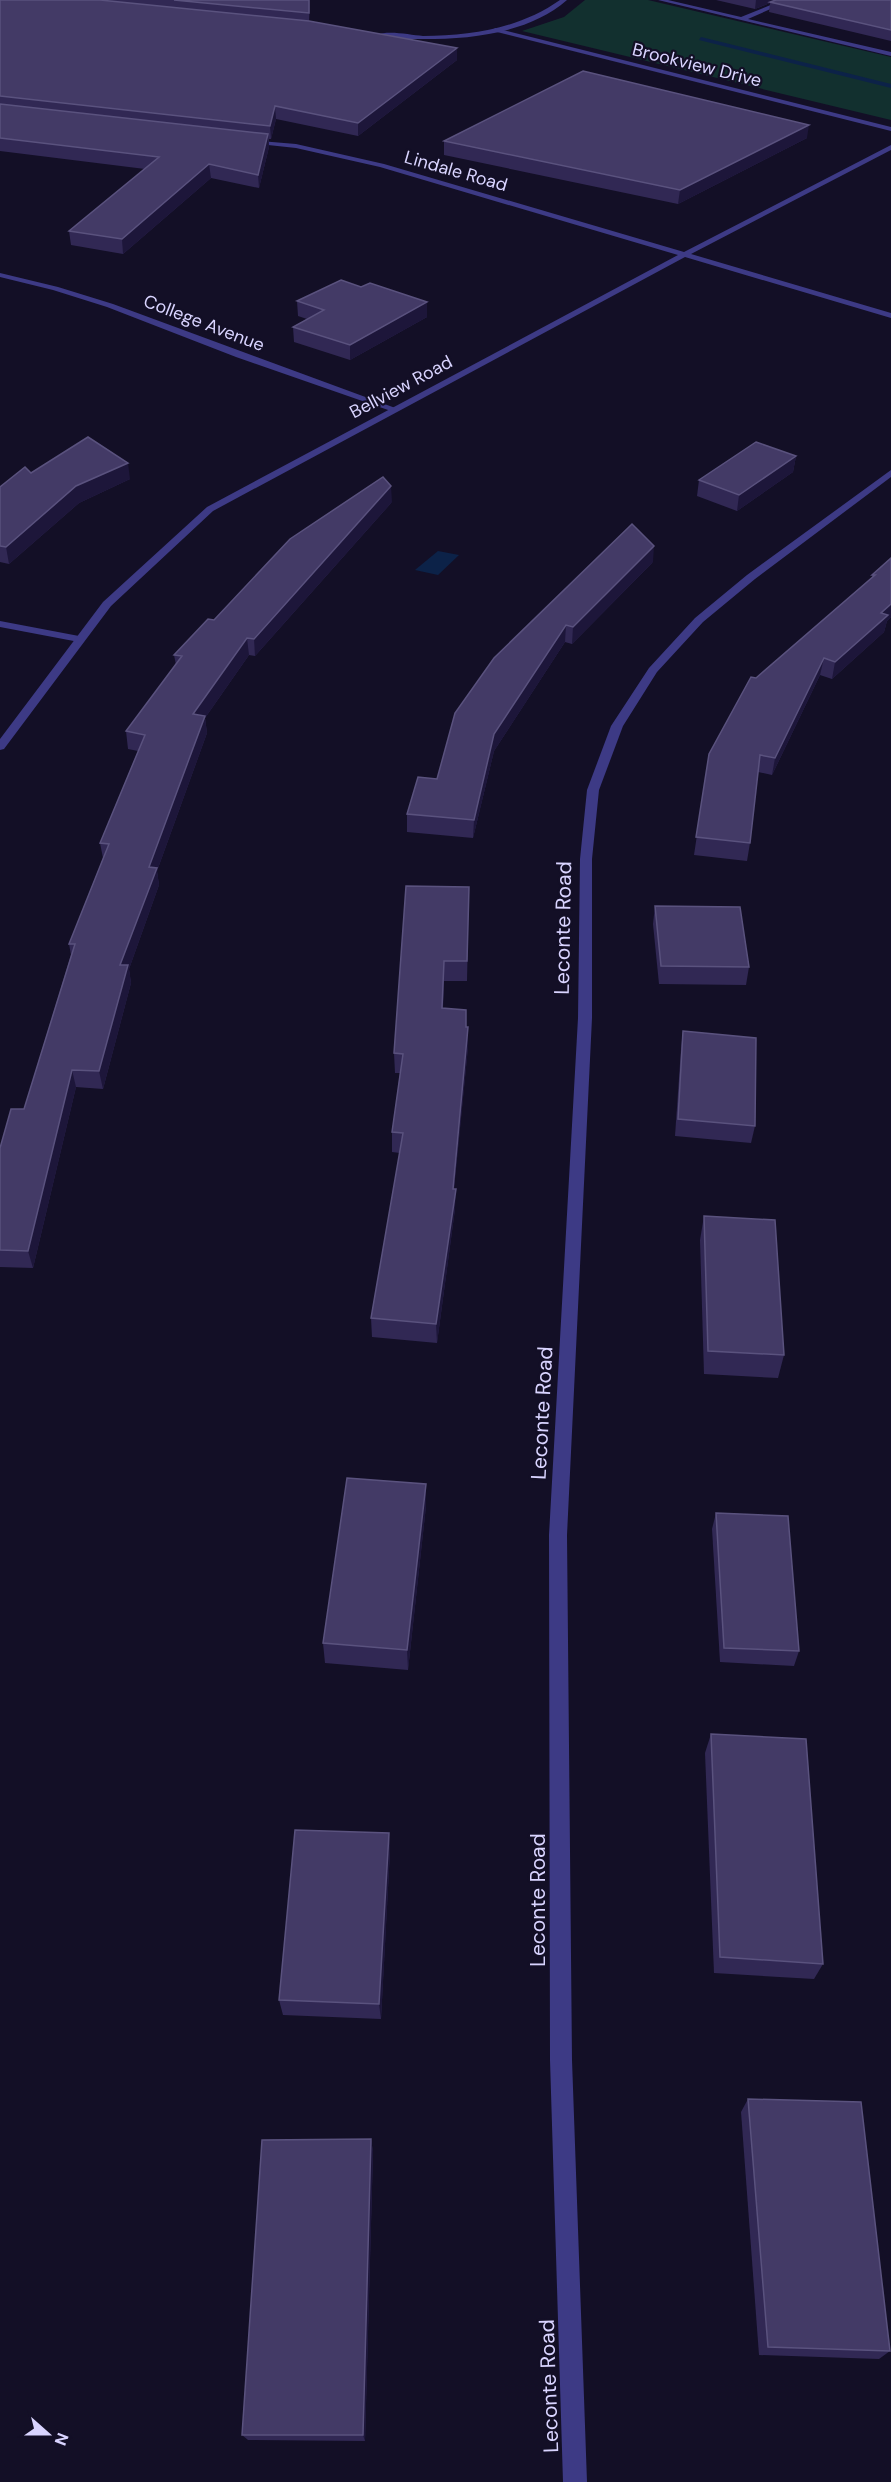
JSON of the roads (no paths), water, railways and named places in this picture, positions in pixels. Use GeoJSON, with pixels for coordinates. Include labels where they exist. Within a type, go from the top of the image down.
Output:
{"type":"FeatureCollection","features":[{"type":"Feature","properties":{"kind":"street"},"geometry":{"type":"LineString","coordinates":[[369,34],[403,38],[495,30],[544,14],[564,0]]}},
{"type":"Feature","properties":{"kind":"street"},"geometry":{"type":"LineString","coordinates":[[661,0],[891,54]]}},
{"type":"Feature","properties":{"kind":"street"},"geometry":{"type":"LineString","coordinates":[[742,20],[788,0]]}},
{"type":"Feature","properties":{"kind":"street","name":"Brookview Drive"},"geometry":{"type":"LineString","coordinates":[[495,30],[891,129]]}},
{"type":"Feature","properties":{"kind":"street","name":"Lindale Road"},"geometry":{"type":"LineString","coordinates":[[237,139],[296,146],[382,165],[891,316]]}},
{"type":"Feature","properties":{"kind":"street","name":"Bellview Road"},"geometry":{"type":"LineString","coordinates":[[0,747],[107,604],[210,509],[685,254],[891,147]]}},
{"type":"Feature","properties":{"kind":"street","name":"College Avenue"},"geometry":{"type":"LineString","coordinates":[[0,275],[43,283],[96,300],[248,358],[394,409]]}},
{"type":"Feature","properties":{"kind":"street","name":"Leconte Road"},"geometry":{"type":"LineString","coordinates":[[575,2482],[561,2060],[558,1535],[585,1018],[586,859],[593,790],[617,726],[653,670],[699,620],[751,577],[891,474]]}},
{"type":"Feature","properties":{"kind":"street"},"geometry":{"type":"LineString","coordinates":[[0,624],[79,639]]}},
{"type":"Feature","properties":{"kind":"water"},"geometry":{"type":"Polygon","coordinates":[[[438,551],[459,555],[438,575],[415,570],[438,551]]]}},
{"type":"Feature","properties":{"kind":"waterway"},"geometry":{"type":"LineString","coordinates":[[701,39],[891,86]]}}]}
